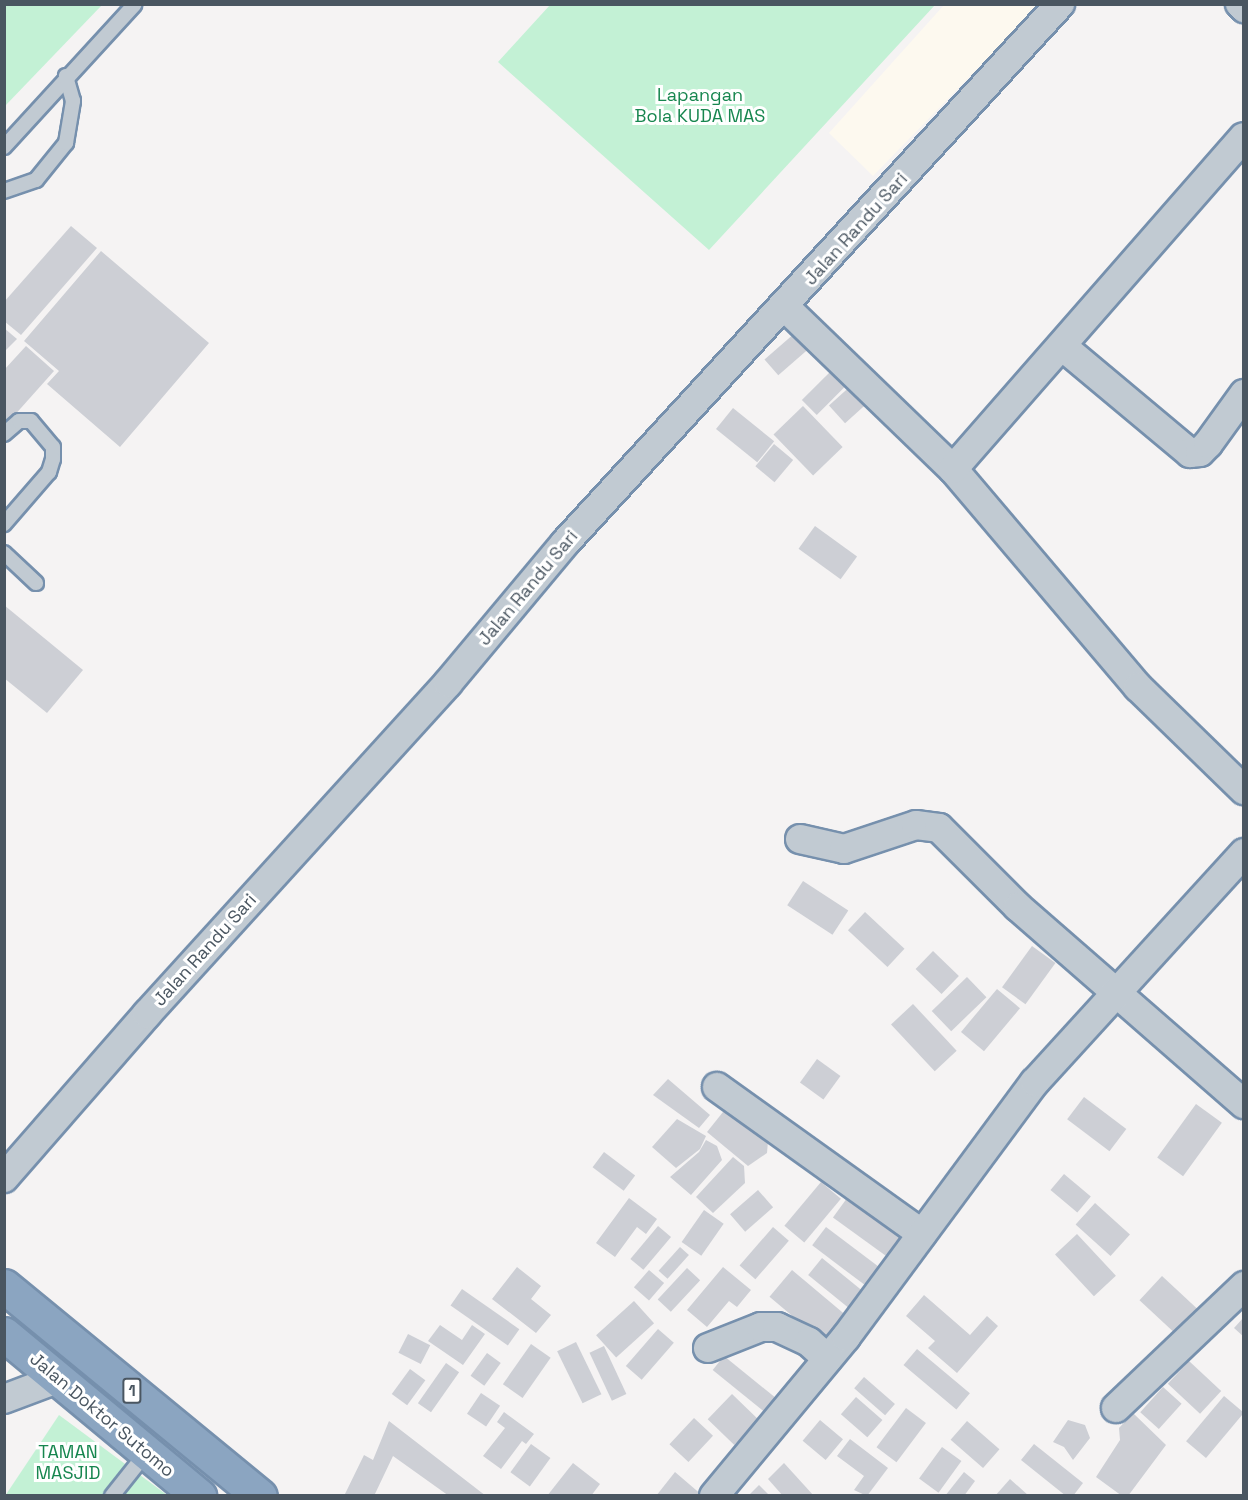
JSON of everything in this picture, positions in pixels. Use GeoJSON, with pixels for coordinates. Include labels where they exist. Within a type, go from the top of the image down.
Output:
{"type":"FeatureCollection","features":[{"type":"Feature","properties":{"kind":"highway","name":"Jalan Doktor Sutomo"},"geometry":{"type":"LineString","coordinates":[[4,1286],[260,1496]]}},
{"type":"Feature","properties":{"kind":"highway","name":"Jalan Doktor Sutomo"},"geometry":{"type":"LineString","coordinates":[[4,1334],[199,1496]]}},
{"type":"Feature","properties":{"kind":"street","name":"Jalan Randu Sari"},"geometry":{"type":"LineString","coordinates":[[4,1178],[147,1014],[448,683],[565,543],[785,307],[1060,4]]}},
{"type":"Feature","properties":{"kind":"street"},"geometry":{"type":"LineString","coordinates":[[1240,4],[1244,8]]}},
{"type":"Feature","properties":{"kind":"street"},"geometry":{"type":"LineString","coordinates":[[953,469],[1244,136]]}},
{"type":"Feature","properties":{"kind":"street"},"geometry":{"type":"LineString","coordinates":[[785,307],[953,469],[1148,696],[1244,790]]}},
{"type":"Feature","properties":{"kind":"street"},"geometry":{"type":"LineString","coordinates":[[1062,346],[1190,453],[1200,452],[1208,444],[1244,394]]}},
{"type":"Feature","properties":{"kind":"street"},"geometry":{"type":"LineString","coordinates":[[800,839],[844,849],[916,825],[948,838],[1115,993],[1244,1104]]}},
{"type":"Feature","properties":{"kind":"street"},"geometry":{"type":"LineString","coordinates":[[714,1496],[828,1359],[1035,1082],[1244,853]]}},
{"type":"Feature","properties":{"kind":"street"},"geometry":{"type":"LineString","coordinates":[[717,1087],[922,1234]]}},
{"type":"Feature","properties":{"kind":"street"},"geometry":{"type":"LineString","coordinates":[[1116,1408],[1244,1286]]}},
{"type":"Feature","properties":{"kind":"street"},"geometry":{"type":"LineString","coordinates":[[708,1348],[761,1327],[777,1327],[809,1342],[828,1359]]}},
{"type":"Feature","properties":{"kind":"street"},"geometry":{"type":"LineString","coordinates":[[4,1399],[57,1379]]}},
{"type":"Feature","properties":{"kind":"lane"},"geometry":{"type":"LineString","coordinates":[[4,147],[66,76],[134,5]]}},
{"type":"Feature","properties":{"kind":"lane"},"geometry":{"type":"LineString","coordinates":[[4,191],[36,180],[66,143],[73,101],[66,76]]}},
{"type":"Feature","properties":{"kind":"lane"},"geometry":{"type":"LineString","coordinates":[[4,434],[19,421],[31,421],[53,447],[53,459],[49,472],[4,524]]}},
{"type":"Feature","properties":{"kind":"lane"},"geometry":{"type":"LineString","coordinates":[[4,553],[36,583]]}},
{"type":"Feature","properties":{"kind":"lane"},"geometry":{"type":"LineString","coordinates":[[117,1493],[147,1452]]}},
{"type":"Feature","properties":{"kind":"shaded area"},"geometry":{"type":"Polygon","coordinates":[[[944,5],[1039,5],[873,176],[829,133],[944,5]]]}},
{"type":"Feature","properties":{"kind":"green space"},"geometry":{"type":"Polygon","coordinates":[[[4,5],[102,5],[5,106],[4,5]]]}},
{"type":"Feature","properties":{"kind":"green space","name":"Lapangan Bola KUDA MAS"},"geometry":{"type":"Polygon","coordinates":[[[550,5],[935,5],[709,250],[498,62],[550,5]]]}},
{"type":"Feature","properties":{"kind":"green space","name":"TAMAN MASJID"},"geometry":{"type":"Polygon","coordinates":[[[59,1415],[167,1495],[5,1496],[59,1415]]]}},
{"type":"Feature","properties":{"kind":"building"},"geometry":{"type":"Polygon","coordinates":[[[71,226],[97,248],[21,335],[4,321],[4,302],[71,226]]]}},
{"type":"Feature","properties":{"kind":"building"},"geometry":{"type":"Polygon","coordinates":[[[101,251],[209,343],[120,447],[47,384],[59,371],[24,341],[101,251]]]}},
{"type":"Feature","properties":{"kind":"building"},"geometry":{"type":"Polygon","coordinates":[[[803,326],[817,342],[778,375],[765,359],[803,326]]]}},
{"type":"Feature","properties":{"kind":"building"},"geometry":{"type":"Polygon","coordinates":[[[4,328],[17,339],[4,352],[4,328]]]}},
{"type":"Feature","properties":{"kind":"building"},"geometry":{"type":"Polygon","coordinates":[[[26,346],[54,371],[4,427],[4,370],[26,346]]]}},
{"type":"Feature","properties":{"kind":"building"},"geometry":{"type":"Polygon","coordinates":[[[833,369],[848,384],[817,415],[802,400],[833,369]]]}},
{"type":"Feature","properties":{"kind":"building"},"geometry":{"type":"Polygon","coordinates":[[[855,382],[871,400],[845,423],[829,405],[855,382]]]}},
{"type":"Feature","properties":{"kind":"building"},"geometry":{"type":"Polygon","coordinates":[[[803,406],[843,447],[813,475],[774,434],[803,406]]]}},
{"type":"Feature","properties":{"kind":"building"},"geometry":{"type":"Polygon","coordinates":[[[733,408],[774,441],[757,462],[716,429],[733,408]]]}},
{"type":"Feature","properties":{"kind":"building"},"geometry":{"type":"Polygon","coordinates":[[[774,444],[793,460],[775,482],[755,466],[774,444]]]}},
{"type":"Feature","properties":{"kind":"building"},"geometry":{"type":"Polygon","coordinates":[[[815,526],[857,557],[841,579],[799,549],[815,526]]]}},
{"type":"Feature","properties":{"kind":"building"},"geometry":{"type":"Polygon","coordinates":[[[4,605],[83,670],[47,713],[4,678],[4,605]]]}},
{"type":"Feature","properties":{"kind":"building"},"geometry":{"type":"Polygon","coordinates":[[[803,881],[848,910],[832,935],[787,905],[803,881]]]}},
{"type":"Feature","properties":{"kind":"building"},"geometry":{"type":"Polygon","coordinates":[[[865,912],[904,949],[887,967],[848,930],[865,912]]]}},
{"type":"Feature","properties":{"kind":"building"},"geometry":{"type":"Polygon","coordinates":[[[1032,946],[1055,963],[1025,1004],[1002,987],[1032,946]]]}},
{"type":"Feature","properties":{"kind":"building"},"geometry":{"type":"Polygon","coordinates":[[[933,951],[959,976],[942,994],[916,969],[933,951]]]}},
{"type":"Feature","properties":{"kind":"building"},"geometry":{"type":"Polygon","coordinates":[[[967,977],[986,997],[951,1031],[932,1011],[967,977]]]}},
{"type":"Feature","properties":{"kind":"building"},"geometry":{"type":"Polygon","coordinates":[[[997,989],[1020,1008],[984,1051],[961,1032],[997,989]]]}},
{"type":"Feature","properties":{"kind":"building"},"geometry":{"type":"Polygon","coordinates":[[[913,1004],[957,1051],[935,1071],[891,1024],[913,1004]]]}},
{"type":"Feature","properties":{"kind":"building"},"geometry":{"type":"Polygon","coordinates":[[[817,1059],[840,1076],[823,1100],[800,1082],[817,1059]]]}},
{"type":"Feature","properties":{"kind":"building"},"geometry":{"type":"Polygon","coordinates":[[[668,1079],[710,1115],[699,1128],[653,1095],[668,1079]]]}},
{"type":"Feature","properties":{"kind":"building"},"geometry":{"type":"Polygon","coordinates":[[[1084,1097],[1126,1129],[1109,1151],[1067,1119],[1084,1097]]]}},
{"type":"Feature","properties":{"kind":"building"},"geometry":{"type":"Polygon","coordinates":[[[1196,1104],[1222,1123],[1183,1176],[1157,1157],[1196,1104]]]}},
{"type":"Feature","properties":{"kind":"building"},"geometry":{"type":"Polygon","coordinates":[[[727,1107],[768,1141],[767,1153],[748,1166],[707,1132],[727,1107]]]}},
{"type":"Feature","properties":{"kind":"building"},"geometry":{"type":"Polygon","coordinates":[[[677,1119],[706,1136],[700,1149],[676,1168],[652,1147],[677,1119]]]}},
{"type":"Feature","properties":{"kind":"building"},"geometry":{"type":"Polygon","coordinates":[[[706,1140],[717,1146],[722,1160],[691,1195],[670,1177],[699,1152],[706,1140]]]}},
{"type":"Feature","properties":{"kind":"building"},"geometry":{"type":"Polygon","coordinates":[[[604,1152],[635,1175],[624,1191],[593,1167],[604,1152]]]}},
{"type":"Feature","properties":{"kind":"building"},"geometry":{"type":"Polygon","coordinates":[[[733,1157],[744,1166],[745,1183],[713,1213],[696,1197],[733,1157]]]}},
{"type":"Feature","properties":{"kind":"building"},"geometry":{"type":"Polygon","coordinates":[[[1064,1174],[1091,1196],[1077,1213],[1051,1190],[1064,1174]]]}},
{"type":"Feature","properties":{"kind":"building"},"geometry":{"type":"Polygon","coordinates":[[[821,1182],[841,1199],[804,1242],[784,1226],[821,1182]]]}},
{"type":"Feature","properties":{"kind":"building"},"geometry":{"type":"Polygon","coordinates":[[[758,1190],[773,1207],[745,1232],[730,1214],[758,1190]]]}},
{"type":"Feature","properties":{"kind":"building"},"geometry":{"type":"Polygon","coordinates":[[[850,1194],[904,1233],[887,1257],[833,1217],[850,1194]]]}},
{"type":"Feature","properties":{"kind":"building"},"geometry":{"type":"Polygon","coordinates":[[[629,1198],[657,1219],[646,1234],[637,1227],[615,1257],[596,1243],[629,1198]]]}},
{"type":"Feature","properties":{"kind":"building"},"geometry":{"type":"Polygon","coordinates":[[[1095,1203],[1130,1234],[1111,1256],[1076,1225],[1095,1203]]]}},
{"type":"Feature","properties":{"kind":"building"},"geometry":{"type":"Polygon","coordinates":[[[704,1210],[724,1224],[701,1256],[682,1242],[704,1210]]]}},
{"type":"Feature","properties":{"kind":"building"},"geometry":{"type":"Polygon","coordinates":[[[658,1226],[671,1237],[643,1270],[630,1259],[658,1226]]]}},
{"type":"Feature","properties":{"kind":"building"},"geometry":{"type":"Polygon","coordinates":[[[773,1227],[789,1241],[755,1279],[740,1265],[773,1227]]]}},
{"type":"Feature","properties":{"kind":"building"},"geometry":{"type":"Polygon","coordinates":[[[826,1227],[879,1267],[865,1285],[812,1245],[826,1227]]]}},
{"type":"Feature","properties":{"kind":"building"},"geometry":{"type":"Polygon","coordinates":[[[1077,1234],[1116,1276],[1094,1296],[1055,1254],[1077,1234]]]}},
{"type":"Feature","properties":{"kind":"building"},"geometry":{"type":"Polygon","coordinates":[[[680,1247],[689,1255],[668,1279],[659,1271],[680,1247]]]}},
{"type":"Feature","properties":{"kind":"building"},"geometry":{"type":"Polygon","coordinates":[[[822,1258],[868,1295],[854,1312],[808,1275],[822,1258]]]}},
{"type":"Feature","properties":{"kind":"building"},"geometry":{"type":"Polygon","coordinates":[[[517,1267],[541,1286],[531,1299],[551,1315],[536,1333],[492,1299],[517,1267]]]}},
{"type":"Feature","properties":{"kind":"building"},"geometry":{"type":"Polygon","coordinates":[[[723,1267],[751,1290],[737,1307],[729,1301],[707,1327],[687,1310],[723,1267]]]}},
{"type":"Feature","properties":{"kind":"building"},"geometry":{"type":"Polygon","coordinates":[[[687,1268],[700,1280],[671,1312],[658,1299],[687,1268]]]}},
{"type":"Feature","properties":{"kind":"building"},"geometry":{"type":"Polygon","coordinates":[[[649,1270],[664,1283],[649,1300],[634,1287],[649,1270]]]}},
{"type":"Feature","properties":{"kind":"building"},"geometry":{"type":"Polygon","coordinates":[[[792,1270],[849,1318],[827,1345],[770,1297],[792,1270]]]}},
{"type":"Feature","properties":{"kind":"building"},"geometry":{"type":"Polygon","coordinates":[[[1162,1276],[1204,1315],[1181,1339],[1139,1300],[1162,1276]]]}},
{"type":"Feature","properties":{"kind":"building"},"geometry":{"type":"Polygon","coordinates":[[[462,1289],[519,1329],[508,1346],[451,1305],[462,1289]]]}},
{"type":"Feature","properties":{"kind":"building"},"geometry":{"type":"Polygon","coordinates":[[[924,1295],[970,1335],[987,1316],[998,1326],[957,1373],[928,1348],[935,1341],[906,1316],[924,1295]]]}},
{"type":"Feature","properties":{"kind":"building"},"geometry":{"type":"Polygon","coordinates":[[[634,1301],[654,1323],[616,1357],[596,1335],[634,1301]]]}},
{"type":"Feature","properties":{"kind":"building"},"geometry":{"type":"Polygon","coordinates":[[[1244,1317],[1244,1337],[1234,1328],[1244,1317]]]}},
{"type":"Feature","properties":{"kind":"building"},"geometry":{"type":"Polygon","coordinates":[[[440,1325],[462,1340],[472,1325],[485,1334],[463,1365],[428,1341],[440,1325]]]}},
{"type":"Feature","properties":{"kind":"building"},"geometry":{"type":"Polygon","coordinates":[[[658,1329],[674,1343],[642,1380],[626,1366],[658,1329]]]}},
{"type":"Feature","properties":{"kind":"building"},"geometry":{"type":"Polygon","coordinates":[[[408,1334],[430,1345],[421,1364],[398,1353],[408,1334]]]}},
{"type":"Feature","properties":{"kind":"building"},"geometry":{"type":"Polygon","coordinates":[[[576,1342],[601,1394],[583,1403],[557,1351],[576,1342]]]}},
{"type":"Feature","properties":{"kind":"building"},"geometry":{"type":"Polygon","coordinates":[[[531,1344],[551,1358],[523,1398],[503,1384],[531,1344]]]}},
{"type":"Feature","properties":{"kind":"building"},"geometry":{"type":"Polygon","coordinates":[[[604,1346],[626,1394],[612,1401],[589,1353],[604,1346]]]}},
{"type":"Feature","properties":{"kind":"building"},"geometry":{"type":"Polygon","coordinates":[[[917,1349],[970,1393],[956,1409],[904,1365],[917,1349]]]}},
{"type":"Feature","properties":{"kind":"building"},"geometry":{"type":"Polygon","coordinates":[[[487,1353],[501,1363],[484,1386],[471,1376],[487,1353]]]}},
{"type":"Feature","properties":{"kind":"building"},"geometry":{"type":"Polygon","coordinates":[[[724,1356],[775,1398],[764,1412],[713,1370],[724,1356]]]}},
{"type":"Feature","properties":{"kind":"building"},"geometry":{"type":"Polygon","coordinates":[[[1189,1361],[1221,1391],[1200,1414],[1168,1384],[1189,1361]]]}},
{"type":"Feature","properties":{"kind":"building"},"geometry":{"type":"Polygon","coordinates":[[[446,1363],[459,1372],[431,1412],[418,1403],[446,1363]]]}},
{"type":"Feature","properties":{"kind":"building"},"geometry":{"type":"Polygon","coordinates":[[[410,1369],[425,1380],[407,1405],[392,1394],[410,1369]]]}},
{"type":"Feature","properties":{"kind":"building"},"geometry":{"type":"Polygon","coordinates":[[[864,1377],[895,1404],[885,1415],[854,1388],[864,1377]]]}},
{"type":"Feature","properties":{"kind":"building"},"geometry":{"type":"Polygon","coordinates":[[[1163,1387],[1182,1404],[1159,1429],[1140,1412],[1163,1387]]]}},
{"type":"Feature","properties":{"kind":"building"},"geometry":{"type":"Polygon","coordinates":[[[481,1393],[500,1406],[486,1427],[467,1414],[481,1393]]]}},
{"type":"Feature","properties":{"kind":"building"},"geometry":{"type":"Polygon","coordinates":[[[732,1394],[759,1420],[734,1445],[708,1419],[732,1394]]]}},
{"type":"Feature","properties":{"kind":"building"},"geometry":{"type":"Polygon","coordinates":[[[1224,1396],[1244,1413],[1206,1458],[1186,1441],[1224,1396]]]}},
{"type":"Feature","properties":{"kind":"building"},"geometry":{"type":"Polygon","coordinates":[[[856,1397],[882,1420],[867,1437],[841,1414],[856,1397]]]}},
{"type":"Feature","properties":{"kind":"building"},"geometry":{"type":"Polygon","coordinates":[[[906,1408],[926,1423],[896,1462],[877,1447],[906,1408]]]}},
{"type":"Feature","properties":{"kind":"building"},"geometry":{"type":"Polygon","coordinates":[[[504,1412],[534,1434],[526,1444],[522,1441],[501,1469],[483,1456],[505,1428],[497,1422],[504,1412]]]}},
{"type":"Feature","properties":{"kind":"building"},"geometry":{"type":"Polygon","coordinates":[[[1133,1413],[1166,1445],[1128,1496],[1122,1496],[1096,1477],[1120,1440],[1119,1428],[1133,1413]]]}},
{"type":"Feature","properties":{"kind":"building"},"geometry":{"type":"Polygon","coordinates":[[[694,1418],[713,1436],[688,1462],[669,1444],[694,1418]]]}},
{"type":"Feature","properties":{"kind":"building"},"geometry":{"type":"Polygon","coordinates":[[[820,1420],[843,1439],[826,1460],[803,1441],[820,1420]]]}},
{"type":"Feature","properties":{"kind":"building"},"geometry":{"type":"Polygon","coordinates":[[[1068,1420],[1085,1425],[1090,1438],[1073,1460],[1064,1447],[1053,1442],[1068,1420]]]}},
{"type":"Feature","properties":{"kind":"building"},"geometry":{"type":"Polygon","coordinates":[[[389,1421],[486,1496],[449,1496],[393,1456],[374,1496],[344,1496],[364,1455],[373,1460],[389,1421]]]}},
{"type":"Feature","properties":{"kind":"building"},"geometry":{"type":"Polygon","coordinates":[[[967,1421],[999,1449],[983,1468],[951,1440],[967,1421]]]}},
{"type":"Feature","properties":{"kind":"building"},"geometry":{"type":"Polygon","coordinates":[[[850,1439],[888,1468],[867,1496],[854,1490],[864,1476],[837,1456],[850,1439]]]}},
{"type":"Feature","properties":{"kind":"building"},"geometry":{"type":"Polygon","coordinates":[[[531,1444],[550,1458],[530,1486],[510,1472],[531,1444]]]}},
{"type":"Feature","properties":{"kind":"building"},"geometry":{"type":"Polygon","coordinates":[[[1034,1444],[1083,1483],[1073,1496],[1066,1496],[1021,1460],[1034,1444]]]}},
{"type":"Feature","properties":{"kind":"building"},"geometry":{"type":"Polygon","coordinates":[[[942,1447],[961,1461],[938,1493],[919,1479],[942,1447]]]}},
{"type":"Feature","properties":{"kind":"building"},"geometry":{"type":"Polygon","coordinates":[[[573,1463],[600,1484],[591,1496],[547,1496],[573,1463]]]}},
{"type":"Feature","properties":{"kind":"building"},"geometry":{"type":"Polygon","coordinates":[[[784,1463],[814,1496],[783,1496],[768,1479],[784,1463]]]}},
{"type":"Feature","properties":{"kind":"building"},"geometry":{"type":"Polygon","coordinates":[[[675,1472],[703,1496],[656,1496],[675,1472]]]}},
{"type":"Feature","properties":{"kind":"building"},"geometry":{"type":"Polygon","coordinates":[[[964,1472],[975,1481],[964,1496],[945,1496],[964,1472]]]}},
{"type":"Feature","properties":{"kind":"building"},"geometry":{"type":"Polygon","coordinates":[[[1010,1479],[1029,1496],[995,1496],[1010,1479]]]}},
{"type":"Feature","properties":{"kind":"building"},"geometry":{"type":"Polygon","coordinates":[[[759,1485],[770,1496],[748,1496],[759,1485]]]}}]}
